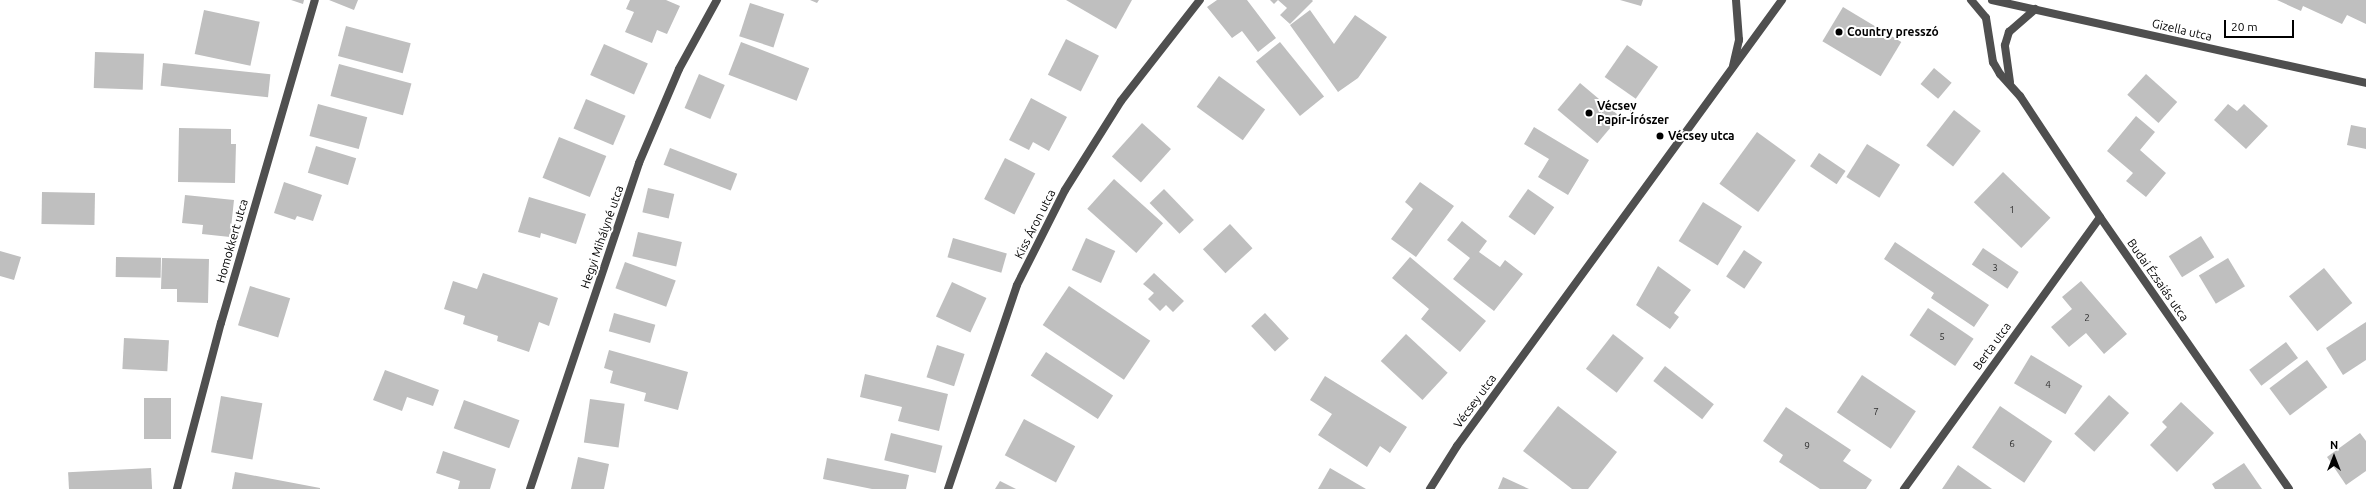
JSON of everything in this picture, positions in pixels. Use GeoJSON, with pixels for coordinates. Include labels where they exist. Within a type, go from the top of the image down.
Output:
{"type":"FeatureCollection","features":[{"type":"Feature","properties":{"kind":"street","name":"Homokkert utca"},"geometry":{"type":"LineString","coordinates":[[177,489],[221,323],[315,0]]}},
{"type":"Feature","properties":{"kind":"street","name":"Hegyi Mihályné utca"},"geometry":{"type":"LineString","coordinates":[[530,489],[639,163],[679,69],[717,0]]}},
{"type":"Feature","properties":{"kind":"street","name":"Kiss Áron utca"},"geometry":{"type":"LineString","coordinates":[[948,489],[1017,285],[1065,190],[1121,101],[1200,0]]}},
{"type":"Feature","properties":{"kind":"street"},"geometry":{"type":"LineString","coordinates":[[1733,68],[1739,40],[1736,0]]}},
{"type":"Feature","properties":{"kind":"street","name":"Vécsey utca"},"geometry":{"type":"LineString","coordinates":[[1430,489],[1457,446],[1782,0]]}},
{"type":"Feature","properties":{"kind":"street","name":"Budai Ézsaiás utca"},"geometry":{"type":"LineString","coordinates":[[1971,0],[1986,18],[1993,62],[2000,74],[2010,83],[2100,217],[2289,489]]}},
{"type":"Feature","properties":{"kind":"street","name":"Gizella utca"},"geometry":{"type":"LineString","coordinates":[[1992,0],[2003,1],[2366,83]]}},
{"type":"Feature","properties":{"kind":"street","name":"Budai Ézsaiás utca"},"geometry":{"type":"LineString","coordinates":[[2010,83],[2005,45],[2009,32],[2035,9]]}},
{"type":"Feature","properties":{"kind":"street","name":"Berta utca"},"geometry":{"type":"LineString","coordinates":[[1904,489],[2100,217]]}},
{"type":"Feature","properties":{"kind":"building"},"geometry":{"type":"Polygon","coordinates":[[[291,0],[304,0],[303,4],[291,0]]]}},
{"type":"Feature","properties":{"kind":"building"},"geometry":{"type":"Polygon","coordinates":[[[329,0],[358,0],[354,10],[329,0]]]}},
{"type":"Feature","properties":{"kind":"building"},"geometry":{"type":"Polygon","coordinates":[[[630,0],[666,0],[680,6],[667,34],[657,30],[652,43],[625,32],[634,12],[626,9],[630,0]]]}},
{"type":"Feature","properties":{"kind":"building"},"geometry":{"type":"Polygon","coordinates":[[[810,0],[819,0],[817,3],[810,0]]]}},
{"type":"Feature","properties":{"kind":"building"},"geometry":{"type":"Polygon","coordinates":[[[1066,0],[1132,0],[1116,29],[1066,0]]]}},
{"type":"Feature","properties":{"kind":"building"},"geometry":{"type":"Polygon","coordinates":[[[1217,0],[1247,0],[1276,38],[1258,52],[1242,31],[1232,38],[1207,7],[1217,0]]]}},
{"type":"Feature","properties":{"kind":"building"},"geometry":{"type":"Polygon","coordinates":[[[1270,0],[1278,0],[1274,4],[1270,0]]]}},
{"type":"Feature","properties":{"kind":"building"},"geometry":{"type":"Polygon","coordinates":[[[1278,0],[1313,1],[1290,24],[1280,15],[1287,8],[1278,0]]]}},
{"type":"Feature","properties":{"kind":"building"},"geometry":{"type":"Polygon","coordinates":[[[1620,0],[1643,0],[1641,6],[1620,0]]]}},
{"type":"Feature","properties":{"kind":"building"},"geometry":{"type":"Polygon","coordinates":[[[2277,0],[2366,0],[2366,24],[2347,15],[2342,24],[2303,6],[2301,11],[2277,0]]]}},
{"type":"Feature","properties":{"kind":"building"},"geometry":{"type":"Polygon","coordinates":[[[750,3],[784,14],[773,47],[739,36],[750,3]]]}},
{"type":"Feature","properties":{"kind":"building"},"geometry":{"type":"Polygon","coordinates":[[[1843,7],[1901,42],[1881,76],[1822,41],[1843,7]]]}},
{"type":"Feature","properties":{"kind":"building"},"geometry":{"type":"Polygon","coordinates":[[[204,10],[260,22],[250,66],[195,54],[204,10]]]}},
{"type":"Feature","properties":{"kind":"building"},"geometry":{"type":"Polygon","coordinates":[[[1310,10],[1334,44],[1355,15],[1387,37],[1358,78],[1338,92],[1290,25],[1310,10]]]}},
{"type":"Feature","properties":{"kind":"building"},"geometry":{"type":"Polygon","coordinates":[[[346,26],[411,43],[403,73],[338,56],[346,26]]]}},
{"type":"Feature","properties":{"kind":"building"},"geometry":{"type":"Polygon","coordinates":[[[1066,39],[1099,56],[1081,91],[1048,75],[1066,39]]]}},
{"type":"Feature","properties":{"kind":"building"},"geometry":{"type":"Polygon","coordinates":[[[741,42],[809,68],[797,101],[728,75],[741,42]]]}},
{"type":"Feature","properties":{"kind":"building"},"geometry":{"type":"Polygon","coordinates":[[[1280,42],[1324,96],[1300,116],[1256,62],[1280,42]]]}},
{"type":"Feature","properties":{"kind":"building"},"geometry":{"type":"Polygon","coordinates":[[[604,44],[648,64],[634,95],[590,75],[604,44]]]}},
{"type":"Feature","properties":{"kind":"building"},"geometry":{"type":"Polygon","coordinates":[[[1627,45],[1658,67],[1636,99],[1605,77],[1627,45]]]}},
{"type":"Feature","properties":{"kind":"building"},"geometry":{"type":"Polygon","coordinates":[[[95,52],[144,54],[143,90],[94,88],[95,52]]]}},
{"type":"Feature","properties":{"kind":"building"},"geometry":{"type":"Polygon","coordinates":[[[163,63],[270,74],[268,97],[161,86],[163,63]]]}},
{"type":"Feature","properties":{"kind":"building"},"geometry":{"type":"Polygon","coordinates":[[[339,64],[411,83],[403,115],[330,96],[339,64]]]}},
{"type":"Feature","properties":{"kind":"building"},"geometry":{"type":"Polygon","coordinates":[[[1934,68],[1952,83],[1938,99],[1921,84],[1934,68]]]}},
{"type":"Feature","properties":{"kind":"building"},"geometry":{"type":"Polygon","coordinates":[[[699,74],[725,85],[710,119],[685,108],[699,74]]]}},
{"type":"Feature","properties":{"kind":"building"},"geometry":{"type":"Polygon","coordinates":[[[2146,74],[2177,102],[2158,123],[2127,95],[2146,74]]]}},
{"type":"Feature","properties":{"kind":"building"},"geometry":{"type":"Polygon","coordinates":[[[1219,76],[1265,110],[1243,140],[1197,107],[1219,76]]]}},
{"type":"Feature","properties":{"kind":"building","name":"Vécsey Papír-Írószer"},"geometry":{"type":"Polygon","coordinates":[[[1580,83],[1620,116],[1597,143],[1558,110],[1580,83]]]}},
{"type":"Feature","properties":{"kind":"building"},"geometry":{"type":"Polygon","coordinates":[[[1031,98],[1067,117],[1049,151],[1033,142],[1029,150],[1009,140],[1031,98]]]}},
{"type":"Feature","properties":{"kind":"building"},"geometry":{"type":"Polygon","coordinates":[[[586,99],[626,116],[613,145],[573,128],[586,99]]]}},
{"type":"Feature","properties":{"kind":"building"},"geometry":{"type":"Polygon","coordinates":[[[318,104],[367,117],[359,149],[309,136],[318,104]]]}},
{"type":"Feature","properties":{"kind":"building"},"geometry":{"type":"Polygon","coordinates":[[[2228,104],[2237,111],[2244,104],[2268,126],[2246,149],[2214,120],[2228,104]]]}},
{"type":"Feature","properties":{"kind":"building"},"geometry":{"type":"Polygon","coordinates":[[[1954,110],[1981,131],[1953,166],[1926,145],[1954,110]]]}},
{"type":"Feature","properties":{"kind":"building"},"geometry":{"type":"Polygon","coordinates":[[[2136,116],[2155,132],[2140,150],[2166,173],[2146,197],[2126,181],[2133,173],[2107,151],[2136,116]]]}},
{"type":"Feature","properties":{"kind":"building"},"geometry":{"type":"Polygon","coordinates":[[[1142,123],[1171,149],[1141,183],[1112,156],[1142,123]]]}},
{"type":"Feature","properties":{"kind":"building"},"geometry":{"type":"Polygon","coordinates":[[[2351,125],[2366,128],[2366,149],[2347,145],[2351,125]]]}},
{"type":"Feature","properties":{"kind":"building"},"geometry":{"type":"Polygon","coordinates":[[[1534,127],[1589,160],[1568,195],[1538,177],[1549,159],[1524,144],[1534,127]]]}},
{"type":"Feature","properties":{"kind":"building"},"geometry":{"type":"Polygon","coordinates":[[[179,128],[231,129],[231,144],[236,144],[235,183],[178,182],[179,128]]]}},
{"type":"Feature","properties":{"kind":"building"},"geometry":{"type":"Polygon","coordinates":[[[1757,132],[1796,160],[1758,212],[1719,184],[1757,132]]]}},
{"type":"Feature","properties":{"kind":"building"},"geometry":{"type":"Polygon","coordinates":[[[559,137],[606,156],[590,197],[543,178],[559,137]]]}},
{"type":"Feature","properties":{"kind":"building"},"geometry":{"type":"Polygon","coordinates":[[[1867,144],[1900,165],[1879,198],[1846,177],[1867,144]]]}},
{"type":"Feature","properties":{"kind":"building"},"geometry":{"type":"Polygon","coordinates":[[[316,146],[356,158],[348,185],[308,173],[316,146]]]}},
{"type":"Feature","properties":{"kind":"building"},"geometry":{"type":"Polygon","coordinates":[[[670,148],[737,174],[731,191],[664,165],[670,148]]]}},
{"type":"Feature","properties":{"kind":"building"},"geometry":{"type":"Polygon","coordinates":[[[1819,153],[1846,171],[1837,184],[1810,166],[1819,153]]]}},
{"type":"Feature","properties":{"kind":"building"},"geometry":{"type":"Polygon","coordinates":[[[1005,158],[1035,173],[1014,214],[984,199],[1005,158]]]}},
{"type":"Feature","properties":{"kind":"building"},"geometry":{"type":"Polygon","coordinates":[[[2003,172],[2050,218],[2021,248],[1974,202],[2003,172]]]}},
{"type":"Feature","properties":{"kind":"building"},"geometry":{"type":"Polygon","coordinates":[[[1114,179],[1163,223],[1136,253],[1087,209],[1114,179]]]}},
{"type":"Feature","properties":{"kind":"building"},"geometry":{"type":"Polygon","coordinates":[[[284,182],[322,195],[313,221],[297,216],[295,220],[274,213],[284,182]]]}},
{"type":"Feature","properties":{"kind":"building"},"geometry":{"type":"Polygon","coordinates":[[[1420,182],[1454,206],[1416,257],[1391,239],[1413,209],[1405,202],[1420,182]]]}},
{"type":"Feature","properties":{"kind":"building"},"geometry":{"type":"Polygon","coordinates":[[[648,188],[674,194],[669,218],[642,212],[648,188]]]}},
{"type":"Feature","properties":{"kind":"building"},"geometry":{"type":"Polygon","coordinates":[[[1164,189],[1194,220],[1179,234],[1150,203],[1164,189]]]}},
{"type":"Feature","properties":{"kind":"building"},"geometry":{"type":"Polygon","coordinates":[[[1528,189],[1554,207],[1535,235],[1508,217],[1528,189]]]}},
{"type":"Feature","properties":{"kind":"building"},"geometry":{"type":"Polygon","coordinates":[[[42,192],[95,193],[94,225],[41,224],[42,192]]]}},
{"type":"Feature","properties":{"kind":"building"},"geometry":{"type":"Polygon","coordinates":[[[185,195],[234,200],[230,237],[202,234],[203,225],[182,223],[185,195]]]}},
{"type":"Feature","properties":{"kind":"building"},"geometry":{"type":"Polygon","coordinates":[[[529,197],[586,214],[576,244],[541,233],[540,238],[518,232],[529,197]]]}},
{"type":"Feature","properties":{"kind":"building"},"geometry":{"type":"Polygon","coordinates":[[[1703,202],[1742,226],[1718,265],[1679,241],[1703,202]]]}},
{"type":"Feature","properties":{"kind":"building"},"geometry":{"type":"Polygon","coordinates":[[[1462,221],[1487,241],[1479,252],[1500,267],[1505,260],[1523,274],[1494,311],[1453,279],[1470,258],[1447,240],[1462,221]]]}},
{"type":"Feature","properties":{"kind":"building"},"geometry":{"type":"Polygon","coordinates":[[[1230,224],[1253,248],[1225,273],[1203,249],[1230,224]]]}},
{"type":"Feature","properties":{"kind":"building"},"geometry":{"type":"Polygon","coordinates":[[[638,232],[682,242],[676,266],[632,256],[638,232]]]}},
{"type":"Feature","properties":{"kind":"building"},"geometry":{"type":"Polygon","coordinates":[[[2201,236],[2214,257],[2182,277],[2169,256],[2201,236]]]}},
{"type":"Feature","properties":{"kind":"building"},"geometry":{"type":"Polygon","coordinates":[[[953,238],[1007,253],[1001,273],[947,257],[953,238]]]}},
{"type":"Feature","properties":{"kind":"building"},"geometry":{"type":"Polygon","coordinates":[[[1086,238],[1115,251],[1101,283],[1072,270],[1086,238]]]}},
{"type":"Feature","properties":{"kind":"building"},"geometry":{"type":"Polygon","coordinates":[[[1895,242],[1989,305],[1974,327],[1931,298],[1934,293],[1884,259],[1895,242]]]}},
{"type":"Feature","properties":{"kind":"building"},"geometry":{"type":"Polygon","coordinates":[[[1983,248],[2019,272],[2007,289],[1972,265],[1983,248]]]}},
{"type":"Feature","properties":{"kind":"building"},"geometry":{"type":"Polygon","coordinates":[[[1744,250],[1762,262],[1744,289],[1726,277],[1744,250]]]}},
{"type":"Feature","properties":{"kind":"building"},"geometry":{"type":"Polygon","coordinates":[[[0,251],[21,257],[14,280],[0,276],[0,251]]]}},
{"type":"Feature","properties":{"kind":"building"},"geometry":{"type":"Polygon","coordinates":[[[116,257],[161,258],[161,278],[116,277],[116,257]]]}},
{"type":"Feature","properties":{"kind":"building"},"geometry":{"type":"Polygon","coordinates":[[[1410,257],[1486,321],[1460,352],[1421,319],[1429,309],[1392,278],[1410,257]]]}},
{"type":"Feature","properties":{"kind":"building"},"geometry":{"type":"Polygon","coordinates":[[[162,258],[209,259],[208,303],[177,302],[177,289],[161,289],[162,258]]]}},
{"type":"Feature","properties":{"kind":"building"},"geometry":{"type":"Polygon","coordinates":[[[2228,258],[2245,286],[2216,304],[2199,276],[2228,258]]]}},
{"type":"Feature","properties":{"kind":"building"},"geometry":{"type":"Polygon","coordinates":[[[625,262],[676,280],[666,307],[615,288],[625,262]]]}},
{"type":"Feature","properties":{"kind":"building"},"geometry":{"type":"Polygon","coordinates":[[[1658,266],[1691,290],[1674,313],[1679,317],[1670,329],[1636,305],[1658,266]]]}},
{"type":"Feature","properties":{"kind":"building"},"geometry":{"type":"Polygon","coordinates":[[[2324,268],[2352,303],[2317,331],[2289,296],[2324,268]]]}},
{"type":"Feature","properties":{"kind":"building"},"geometry":{"type":"Polygon","coordinates":[[[483,273],[558,298],[549,326],[539,322],[529,352],[497,341],[498,336],[463,324],[465,316],[444,309],[453,281],[477,289],[483,273]]]}},
{"type":"Feature","properties":{"kind":"building"},"geometry":{"type":"Polygon","coordinates":[[[1154,273],[1184,301],[1173,312],[1166,305],[1160,311],[1148,299],[1154,293],[1143,284],[1154,273]]]}},
{"type":"Feature","properties":{"kind":"building"},"geometry":{"type":"Polygon","coordinates":[[[2081,281],[2127,334],[2104,354],[2086,333],[2069,347],[2051,327],[2072,309],[2062,297],[2081,281]]]}},
{"type":"Feature","properties":{"kind":"building"},"geometry":{"type":"Polygon","coordinates":[[[952,282],[986,298],[970,332],[936,316],[952,282]]]}},
{"type":"Feature","properties":{"kind":"building"},"geometry":{"type":"Polygon","coordinates":[[[250,286],[290,298],[278,337],[238,325],[250,286]]]}},
{"type":"Feature","properties":{"kind":"building"},"geometry":{"type":"Polygon","coordinates":[[[1069,286],[1150,341],[1124,380],[1043,325],[1069,286]]]}},
{"type":"Feature","properties":{"kind":"building"},"geometry":{"type":"Polygon","coordinates":[[[1928,308],[1974,339],[1955,366],[1910,335],[1928,308]]]}},
{"type":"Feature","properties":{"kind":"building"},"geometry":{"type":"Polygon","coordinates":[[[614,313],[655,325],[650,343],[609,331],[614,313]]]}},
{"type":"Feature","properties":{"kind":"building"},"geometry":{"type":"Polygon","coordinates":[[[1265,313],[1289,339],[1275,352],[1251,326],[1265,313]]]}},
{"type":"Feature","properties":{"kind":"building"},"geometry":{"type":"Polygon","coordinates":[[[2366,322],[2366,360],[2343,375],[2326,348],[2366,322]]]}},
{"type":"Feature","properties":{"kind":"building"},"geometry":{"type":"Polygon","coordinates":[[[1406,334],[1448,373],[1422,400],[1381,361],[1406,334]]]}},
{"type":"Feature","properties":{"kind":"building"},"geometry":{"type":"Polygon","coordinates":[[[1613,334],[1644,358],[1617,393],[1586,369],[1613,334]]]}},
{"type":"Feature","properties":{"kind":"building"},"geometry":{"type":"Polygon","coordinates":[[[124,338],[169,340],[167,371],[122,369],[124,338]]]}},
{"type":"Feature","properties":{"kind":"building"},"geometry":{"type":"Polygon","coordinates":[[[2286,342],[2298,358],[2261,386],[2249,370],[2286,342]]]}},
{"type":"Feature","properties":{"kind":"building"},"geometry":{"type":"Polygon","coordinates":[[[937,345],[965,354],[954,386],[926,377],[937,345]]]}},
{"type":"Feature","properties":{"kind":"building"},"geometry":{"type":"Polygon","coordinates":[[[609,350],[688,372],[678,410],[644,401],[646,393],[610,383],[613,371],[604,368],[609,350]]]}},
{"type":"Feature","properties":{"kind":"building"},"geometry":{"type":"Polygon","coordinates":[[[1046,352],[1113,396],[1098,419],[1031,375],[1046,352]]]}},
{"type":"Feature","properties":{"kind":"building"},"geometry":{"type":"Polygon","coordinates":[[[2031,355],[2082,386],[2065,414],[2014,383],[2031,355]]]}},
{"type":"Feature","properties":{"kind":"building"},"geometry":{"type":"Polygon","coordinates":[[[2307,360],[2327,387],[2290,415],[2269,388],[2307,360]]]}},
{"type":"Feature","properties":{"kind":"building"},"geometry":{"type":"Polygon","coordinates":[[[1665,366],[1714,404],[1702,419],[1653,381],[1665,366]]]}},
{"type":"Feature","properties":{"kind":"building"},"geometry":{"type":"Polygon","coordinates":[[[385,370],[439,390],[433,406],[407,397],[402,411],[373,400],[385,370]]]}},
{"type":"Feature","properties":{"kind":"building"},"geometry":{"type":"Polygon","coordinates":[[[865,374],[948,394],[939,431],[898,421],[902,407],[860,397],[865,374]]]}},
{"type":"Feature","properties":{"kind":"building"},"geometry":{"type":"Polygon","coordinates":[[[1862,375],[1916,411],[1891,449],[1837,412],[1862,375]]]}},
{"type":"Feature","properties":{"kind":"building"},"geometry":{"type":"Polygon","coordinates":[[[1325,376],[1407,427],[1390,453],[1380,446],[1367,467],[1318,435],[1332,414],[1310,400],[1325,376]]]}},
{"type":"Feature","properties":{"kind":"building"},"geometry":{"type":"Polygon","coordinates":[[[2109,395],[2129,413],[2094,452],[2074,434],[2109,395]]]}},
{"type":"Feature","properties":{"kind":"building"},"geometry":{"type":"Polygon","coordinates":[[[221,396],[262,403],[252,459],[211,452],[221,396]]]}},
{"type":"Feature","properties":{"kind":"building"},"geometry":{"type":"Polygon","coordinates":[[[144,398],[171,398],[171,439],[144,439],[144,398]]]}},
{"type":"Feature","properties":{"kind":"building"},"geometry":{"type":"Polygon","coordinates":[[[590,399],[625,404],[619,447],[584,443],[590,399]]]}},
{"type":"Feature","properties":{"kind":"building"},"geometry":{"type":"Polygon","coordinates":[[[464,400],[519,420],[509,448],[454,428],[464,400]]]}},
{"type":"Feature","properties":{"kind":"building"},"geometry":{"type":"Polygon","coordinates":[[[2181,402],[2214,433],[2177,472],[2150,445],[2167,427],[2162,422],[2181,402]]]}},
{"type":"Feature","properties":{"kind":"building"},"geometry":{"type":"Polygon","coordinates":[[[1558,406],[1617,452],[1588,489],[1572,489],[1523,451],[1558,406]]]}},
{"type":"Feature","properties":{"kind":"building"},"geometry":{"type":"Polygon","coordinates":[[[2000,406],[2052,441],[2024,483],[1972,447],[2000,406]]]}},
{"type":"Feature","properties":{"kind":"building"},"geometry":{"type":"Polygon","coordinates":[[[1786,407],[1851,450],[1843,461],[1872,480],[1866,489],[1820,489],[1779,462],[1783,455],[1763,441],[1786,407]]]}},
{"type":"Feature","properties":{"kind":"building"},"geometry":{"type":"Polygon","coordinates":[[[1024,419],[1075,446],[1056,482],[1005,455],[1024,419]]]}},
{"type":"Feature","properties":{"kind":"building"},"geometry":{"type":"Polygon","coordinates":[[[891,433],[942,446],[936,473],[884,460],[891,433]]]}},
{"type":"Feature","properties":{"kind":"building"},"geometry":{"type":"Polygon","coordinates":[[[2360,433],[2366,441],[2366,471],[2346,485],[2327,457],[2360,433]]]}},
{"type":"Feature","properties":{"kind":"building"},"geometry":{"type":"Polygon","coordinates":[[[443,451],[496,469],[490,489],[458,489],[460,481],[436,473],[443,451]]]}},
{"type":"Feature","properties":{"kind":"building"},"geometry":{"type":"Polygon","coordinates":[[[578,457],[609,464],[604,489],[571,489],[578,457]]]}},
{"type":"Feature","properties":{"kind":"building"},"geometry":{"type":"Polygon","coordinates":[[[827,458],[909,475],[906,489],[872,489],[823,479],[827,458]]]}},
{"type":"Feature","properties":{"kind":"building"},"geometry":{"type":"Polygon","coordinates":[[[2244,463],[2262,489],[2215,489],[2212,484],[2244,463]]]}},
{"type":"Feature","properties":{"kind":"building"},"geometry":{"type":"Polygon","coordinates":[[[1958,465],[1992,489],[1942,489],[1958,465]]]}},
{"type":"Feature","properties":{"kind":"building"},"geometry":{"type":"Polygon","coordinates":[[[151,468],[152,489],[69,489],[68,472],[151,468]]]}},
{"type":"Feature","properties":{"kind":"building"},"geometry":{"type":"Polygon","coordinates":[[[1330,468],[1366,489],[1318,489],[1330,468]]]}},
{"type":"Feature","properties":{"kind":"building"},"geometry":{"type":"Polygon","coordinates":[[[235,472],[320,488],[320,489],[232,489],[235,472]]]}},
{"type":"Feature","properties":{"kind":"building"},"geometry":{"type":"Polygon","coordinates":[[[1503,477],[1529,489],[1498,489],[1503,477]]]}},
{"type":"Feature","properties":{"kind":"building"},"geometry":{"type":"Polygon","coordinates":[[[1000,481],[1016,489],[995,489],[1000,481]]]}},
{"type":"Feature","properties":{"kind":"place","name":"Country presszó"},"geometry":{"type":"Point","coordinates":[1839,32]}},
{"type":"Feature","properties":{"kind":"place","name":"Vécsey Papír-Írószer"},"geometry":{"type":"Point","coordinates":[1589,113]}},
{"type":"Feature","properties":{"kind":"place","name":"Vécsey utca"},"geometry":{"type":"Point","coordinates":[1660,136]}}]}
